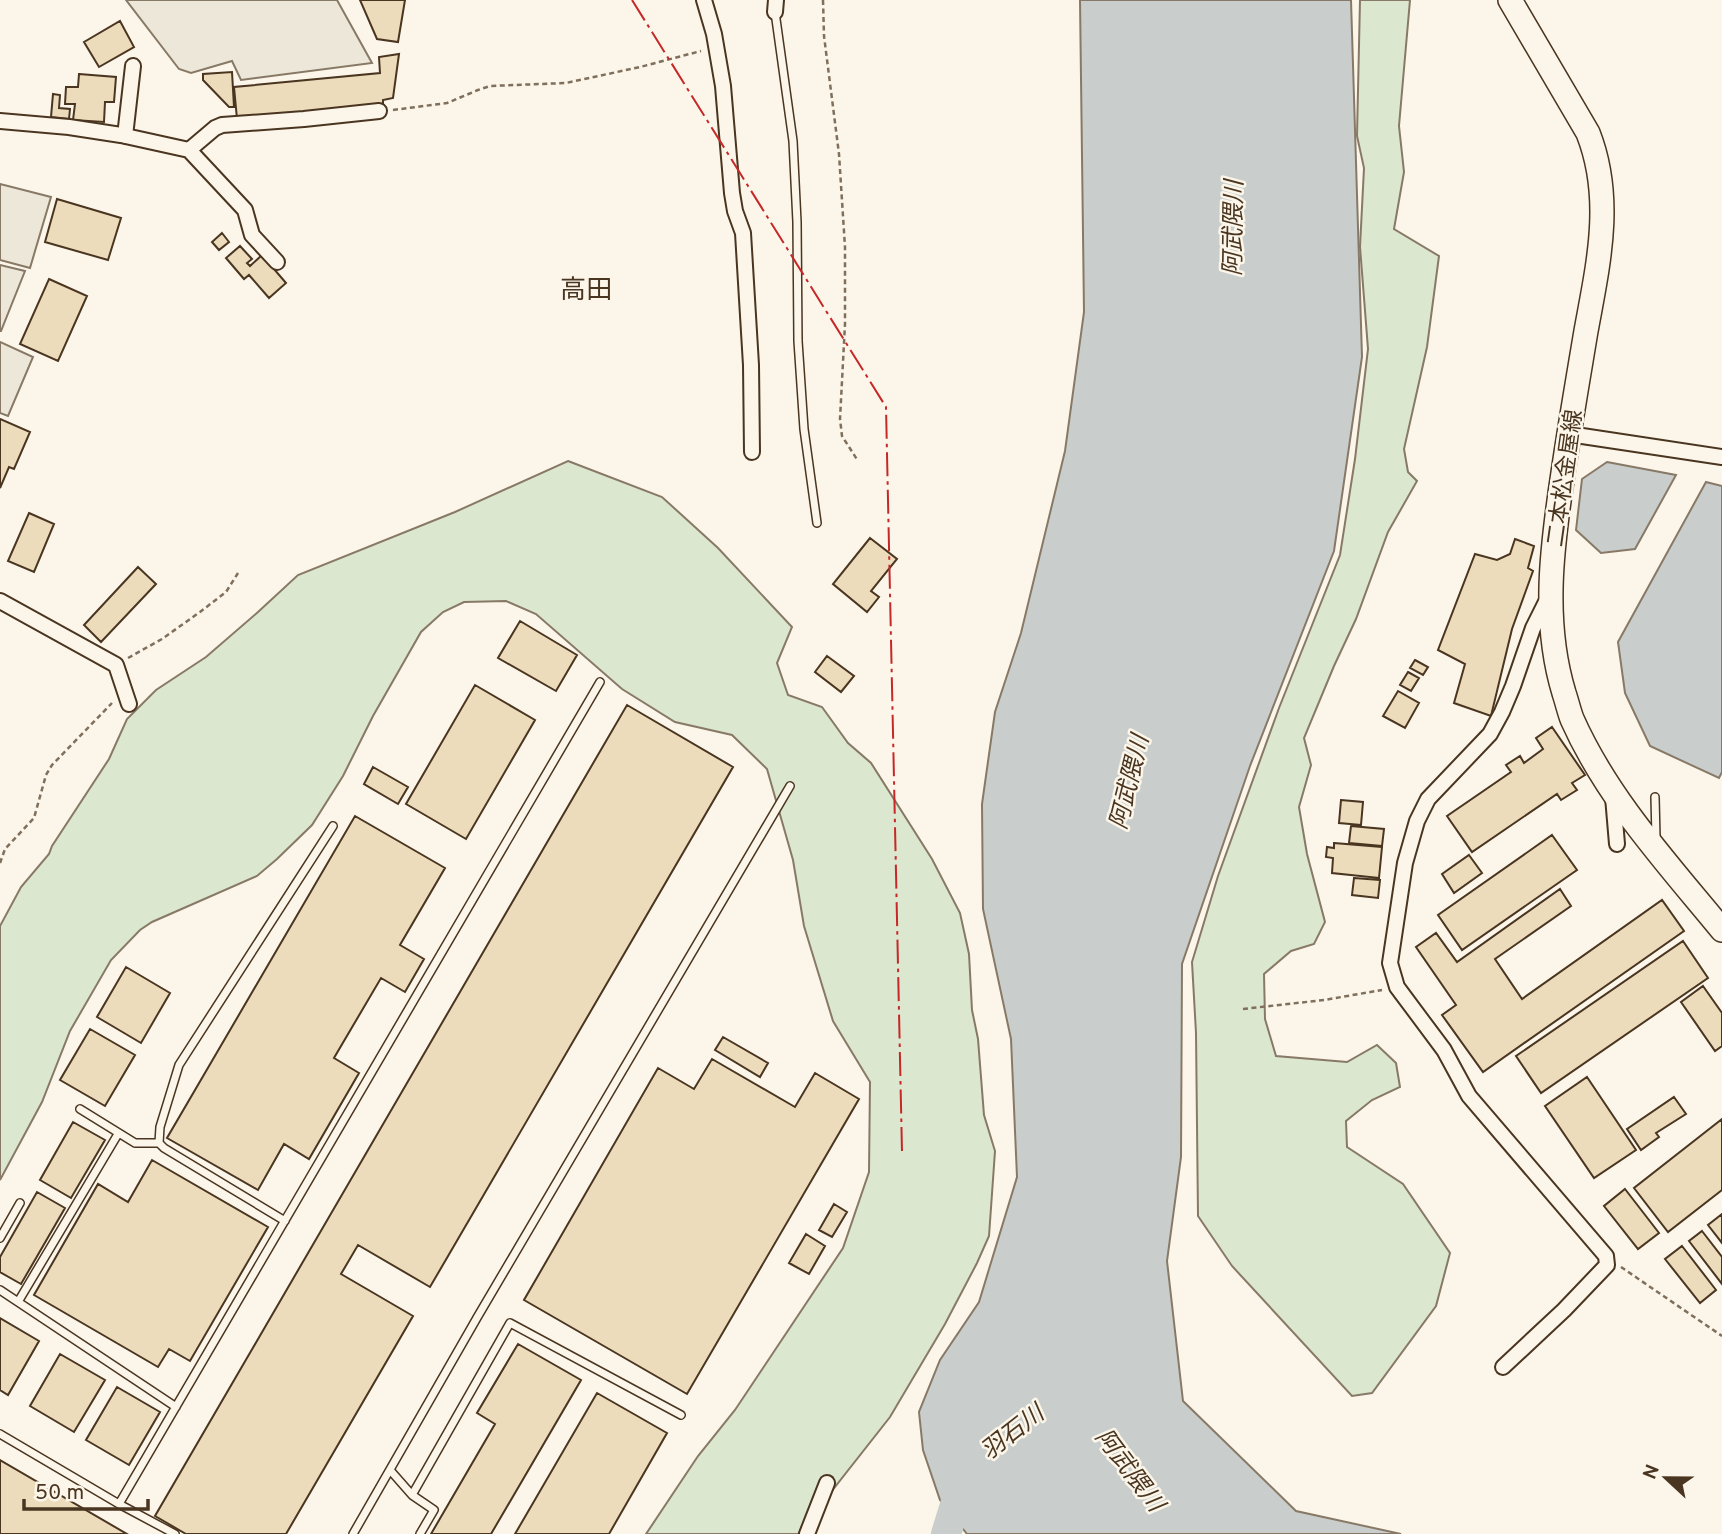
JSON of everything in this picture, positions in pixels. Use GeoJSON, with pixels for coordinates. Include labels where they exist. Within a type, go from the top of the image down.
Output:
{"type":"FeatureCollection","features":[{"type":"Feature","properties":{"kind":"main road","name":"二本松金屋線"},"geometry":{"type":"LineString","coordinates":[[1510,0],[1588,133],[1597,155],[1601,189],[1599,256],[1557,510],[1550,594],[1551,628],[1558,673],[1572,717],[1613,792],[1722,930]]}},
{"type":"Feature","properties":{"kind":"street"},"geometry":{"type":"LineString","coordinates":[[704,0],[716,45],[726,109],[735,211],[743,233],[751,365],[752,452]]}},
{"type":"Feature","properties":{"kind":"street"},"geometry":{"type":"LineString","coordinates":[[125,136],[133,66]]}},
{"type":"Feature","properties":{"kind":"street"},"geometry":{"type":"LineString","coordinates":[[189,150],[222,125],[379,111]]}},
{"type":"Feature","properties":{"kind":"street"},"geometry":{"type":"LineString","coordinates":[[0,121],[69,127],[189,150],[245,210],[253,235],[277,262]]}},
{"type":"Feature","properties":{"kind":"street"},"geometry":{"type":"LineString","coordinates":[[1569,434],[1722,457]]}},
{"type":"Feature","properties":{"kind":"street"},"geometry":{"type":"LineString","coordinates":[[1503,1367],[1607,1265],[1606,1256],[1469,1096],[1444,1050],[1396,987],[1390,963],[1405,863],[1417,821],[1428,799],[1490,734],[1502,712],[1533,628],[1550,594]]}},
{"type":"Feature","properties":{"kind":"street"},"geometry":{"type":"LineString","coordinates":[[0,601],[116,665],[126,697]]}},
{"type":"Feature","properties":{"kind":"street"},"geometry":{"type":"LineString","coordinates":[[1613,792],[1617,844]]}},
{"type":"Feature","properties":{"kind":"street"},"geometry":{"type":"LineString","coordinates":[[807,1534],[827,1483]]}},
{"type":"Feature","properties":{"kind":"lane"},"geometry":{"type":"LineString","coordinates":[[775,4],[793,141],[799,354],[804,429],[817,523]]}},
{"type":"Feature","properties":{"kind":"lane"},"geometry":{"type":"LineString","coordinates":[[119,1504],[600,682]]}},
{"type":"Feature","properties":{"kind":"lane"},"geometry":{"type":"LineString","coordinates":[[353,1534],[790,786]]}},
{"type":"Feature","properties":{"kind":"lane"},"geometry":{"type":"LineString","coordinates":[[1655,797],[1656,849]]}},
{"type":"Feature","properties":{"kind":"lane"},"geometry":{"type":"LineString","coordinates":[[159,1143],[160,1127],[179,1065],[333,826]]}},
{"type":"Feature","properties":{"kind":"lane"},"geometry":{"type":"LineString","coordinates":[[80,1109],[135,1143],[159,1143],[285,1221]]}},
{"type":"Feature","properties":{"kind":"lane"},"geometry":{"type":"LineString","coordinates":[[19,1302],[118,1134]]}},
{"type":"Feature","properties":{"kind":"lane"},"geometry":{"type":"LineString","coordinates":[[0,1238],[20,1203]]}},
{"type":"Feature","properties":{"kind":"lane"},"geometry":{"type":"LineString","coordinates":[[0,1290],[176,1407]]}},
{"type":"Feature","properties":{"kind":"lane"},"geometry":{"type":"LineString","coordinates":[[412,1495],[510,1323],[681,1415]]}},
{"type":"Feature","properties":{"kind":"lane"},"geometry":{"type":"LineString","coordinates":[[0,1434],[175,1534]]}},
{"type":"Feature","properties":{"kind":"lane"},"geometry":{"type":"LineString","coordinates":[[390,1469],[412,1495],[434,1510],[420,1534]]}},
{"type":"Feature","properties":{"kind":"path"},"geometry":{"type":"LineString","coordinates":[[823,0],[824,36],[839,154],[845,247],[845,324],[840,419],[842,436],[858,461]]}},
{"type":"Feature","properties":{"kind":"path"},"geometry":{"type":"LineString","coordinates":[[379,111],[440,105],[490,86],[566,83],[640,67],[716,45]]}},
{"type":"Feature","properties":{"kind":"path"},"geometry":{"type":"LineString","coordinates":[[116,665],[162,639],[200,612],[226,592],[238,573]]}},
{"type":"Feature","properties":{"kind":"path"},"geometry":{"type":"LineString","coordinates":[[0,863],[5,849],[33,818],[46,775],[52,765],[101,716],[126,697]]}},
{"type":"Feature","properties":{"kind":"path"},"geometry":{"type":"LineString","coordinates":[[1243,1009],[1324,1000],[1396,987]]}},
{"type":"Feature","properties":{"kind":"path"},"geometry":{"type":"LineString","coordinates":[[1606,1256],[1722,1336]]}},
{"type":"Feature","properties":{"kind":"green space"},"geometry":{"type":"Polygon","coordinates":[[[1360,0],[1410,0],[1399,126],[1404,172],[1394,229],[1439,256],[1427,347],[1404,449],[1408,472],[1417,481],[1388,532],[1356,619],[1304,738],[1311,765],[1299,807],[1307,854],[1325,922],[1314,944],[1291,951],[1264,974],[1265,1019],[1276,1056],[1347,1062],[1377,1045],[1396,1063],[1400,1087],[1372,1100],[1346,1121],[1347,1147],[1403,1184],[1450,1253],[1436,1306],[1372,1393],[1352,1396],[1232,1266],[1198,1216],[1196,1033],[1192,962],[1218,876],[1279,708],[1340,555],[1368,349],[1360,247],[1364,168],[1357,136],[1360,0]]]}},
{"type":"Feature","properties":{"kind":"green space"},"geometry":{"type":"Polygon","coordinates":[[[568,461],[662,497],[718,548],[792,627],[777,663],[788,695],[822,707],[848,743],[871,763],[932,859],[960,913],[969,954],[972,1010],[978,1039],[984,1115],[995,1151],[989,1236],[945,1324],[890,1417],[798,1534],[646,1534],[698,1456],[735,1410],[843,1248],[869,1172],[870,1082],[833,1021],[804,926],[793,860],[767,769],[732,735],[675,722],[622,689],[536,614],[506,601],[464,602],[443,612],[421,632],[373,716],[343,776],[312,825],[257,876],[152,922],[140,930],[111,960],[70,1031],[42,1102],[0,1180],[0,926],[21,887],[49,854],[109,759],[127,719],[156,690],[206,657],[298,575],[455,512],[568,461]]]}},
{"type":"Feature","properties":{"kind":"shaded area"},"geometry":{"type":"Polygon","coordinates":[[[126,0],[337,0],[372,63],[241,80],[232,61],[191,73],[179,69],[126,0]]]}},
{"type":"Feature","properties":{"kind":"shaded area"},"geometry":{"type":"Polygon","coordinates":[[[0,184],[51,197],[30,268],[0,260],[0,184]]]}},
{"type":"Feature","properties":{"kind":"shaded area"},"geometry":{"type":"Polygon","coordinates":[[[0,265],[25,271],[1,331],[0,331],[0,265]]]}},
{"type":"Feature","properties":{"kind":"shaded area"},"geometry":{"type":"Polygon","coordinates":[[[0,342],[33,357],[8,416],[0,413],[0,342]]]}},
{"type":"Feature","properties":{"kind":"water","name":"阿武隈川"},"geometry":{"type":"Polygon","coordinates":[[[1080,0],[1351,0],[1362,357],[1334,551],[1250,766],[1182,964],[1181,1157],[1167,1261],[1183,1401],[1296,1511],[1401,1534],[967,1534],[940,1500],[923,1450],[919,1412],[940,1360],[979,1302],[1017,1177],[1011,1039],[983,909],[982,804],[995,712],[1021,633],[1065,451],[1084,312],[1080,0]]]}},
{"type":"Feature","properties":{"kind":"water"},"geometry":{"type":"Polygon","coordinates":[[[1607,462],[1676,475],[1635,549],[1601,553],[1576,530],[1582,479],[1607,462]]]}},
{"type":"Feature","properties":{"kind":"water"},"geometry":{"type":"Polygon","coordinates":[[[1706,482],[1722,486],[1722,772],[1719,778],[1650,746],[1625,693],[1618,642],[1706,482]]]}},
{"type":"Feature","properties":{"kind":"building"},"geometry":{"type":"Polygon","coordinates":[[[360,0],[405,0],[398,42],[377,39],[360,0]]]}},
{"type":"Feature","properties":{"kind":"building"},"geometry":{"type":"Polygon","coordinates":[[[120,21],[134,47],[99,67],[84,42],[120,21]]]}},
{"type":"Feature","properties":{"kind":"building"},"geometry":{"type":"Polygon","coordinates":[[[399,54],[393,98],[383,100],[383,105],[237,119],[234,87],[380,73],[379,57],[399,54]]]}},
{"type":"Feature","properties":{"kind":"building"},"geometry":{"type":"Polygon","coordinates":[[[232,72],[234,107],[229,107],[203,80],[203,74],[232,72]]]}},
{"type":"Feature","properties":{"kind":"building"},"geometry":{"type":"Polygon","coordinates":[[[79,74],[116,77],[114,102],[105,102],[104,122],[73,120],[75,104],[65,104],[66,87],[78,87],[79,74]]]}},
{"type":"Feature","properties":{"kind":"building"},"geometry":{"type":"Polygon","coordinates":[[[53,94],[60,95],[59,108],[70,109],[69,119],[51,117],[53,94]]]}},
{"type":"Feature","properties":{"kind":"building"},"geometry":{"type":"Polygon","coordinates":[[[57,199],[121,218],[108,260],[45,242],[57,199]]]}},
{"type":"Feature","properties":{"kind":"building"},"geometry":{"type":"Polygon","coordinates":[[[222,233],[229,242],[219,250],[212,242],[222,233]]]}},
{"type":"Feature","properties":{"kind":"building"},"geometry":{"type":"Polygon","coordinates":[[[240,246],[252,259],[247,263],[250,266],[262,255],[286,283],[269,298],[249,275],[244,279],[226,258],[240,246]]]}},
{"type":"Feature","properties":{"kind":"building"},"geometry":{"type":"Polygon","coordinates":[[[49,279],[87,296],[58,361],[20,344],[49,279]]]}},
{"type":"Feature","properties":{"kind":"building"},"geometry":{"type":"Polygon","coordinates":[[[0,419],[30,432],[14,469],[9,467],[0,488],[0,419]]]}},
{"type":"Feature","properties":{"kind":"building"},"geometry":{"type":"Polygon","coordinates":[[[29,513],[54,524],[34,572],[8,561],[29,513]]]}},
{"type":"Feature","properties":{"kind":"building"},"geometry":{"type":"Polygon","coordinates":[[[870,538],[897,559],[871,591],[879,597],[867,612],[833,584],[870,538]]]}},
{"type":"Feature","properties":{"kind":"building"},"geometry":{"type":"Polygon","coordinates":[[[1515,539],[1534,546],[1528,568],[1533,571],[1512,629],[1491,716],[1454,703],[1465,664],[1438,650],[1475,554],[1497,560],[1510,554],[1515,539]]]}},
{"type":"Feature","properties":{"kind":"building"},"geometry":{"type":"Polygon","coordinates":[[[138,567],[156,584],[101,642],[84,625],[138,567]]]}},
{"type":"Feature","properties":{"kind":"building"},"geometry":{"type":"Polygon","coordinates":[[[520,621],[577,655],[556,691],[498,658],[520,621]]]}},
{"type":"Feature","properties":{"kind":"building"},"geometry":{"type":"Polygon","coordinates":[[[827,656],[854,676],[841,692],[815,672],[827,656]]]}},
{"type":"Feature","properties":{"kind":"building"},"geometry":{"type":"Polygon","coordinates":[[[1415,660],[1428,667],[1423,675],[1410,668],[1415,660]]]}},
{"type":"Feature","properties":{"kind":"building"},"geometry":{"type":"Polygon","coordinates":[[[1408,672],[1419,678],[1411,691],[1400,685],[1408,672]]]}},
{"type":"Feature","properties":{"kind":"building"},"geometry":{"type":"Polygon","coordinates":[[[475,685],[535,720],[466,839],[406,804],[475,685]]]}},
{"type":"Feature","properties":{"kind":"building"},"geometry":{"type":"Polygon","coordinates":[[[1398,691],[1419,703],[1405,728],[1383,716],[1398,691]]]}},
{"type":"Feature","properties":{"kind":"building"},"geometry":{"type":"Polygon","coordinates":[[[627,705],[733,767],[430,1287],[358,1245],[341,1274],[413,1316],[286,1534],[186,1534],[155,1516],[627,705]]]}},
{"type":"Feature","properties":{"kind":"building"},"geometry":{"type":"Polygon","coordinates":[[[1552,727],[1585,775],[1572,783],[1577,790],[1561,800],[1557,794],[1472,852],[1447,816],[1511,772],[1506,765],[1520,756],[1524,763],[1543,749],[1536,738],[1552,727]]]}},
{"type":"Feature","properties":{"kind":"building"},"geometry":{"type":"Polygon","coordinates":[[[373,767],[408,787],[398,804],[364,784],[373,767]]]}},
{"type":"Feature","properties":{"kind":"building"},"geometry":{"type":"Polygon","coordinates":[[[1341,800],[1363,802],[1361,825],[1339,823],[1341,800]]]}},
{"type":"Feature","properties":{"kind":"building"},"geometry":{"type":"Polygon","coordinates":[[[355,816],[445,868],[400,945],[424,959],[405,992],[381,978],[334,1058],[359,1073],[309,1159],[284,1144],[258,1190],[167,1138],[355,816]]]}},
{"type":"Feature","properties":{"kind":"building"},"geometry":{"type":"Polygon","coordinates":[[[1351,826],[1384,829],[1382,846],[1349,843],[1351,826]]]}},
{"type":"Feature","properties":{"kind":"building"},"geometry":{"type":"Polygon","coordinates":[[[1552,835],[1577,870],[1462,950],[1438,915],[1552,835]]]}},
{"type":"Feature","properties":{"kind":"building"},"geometry":{"type":"Polygon","coordinates":[[[1334,843],[1382,847],[1379,878],[1332,873],[1333,858],[1326,857],[1327,847],[1334,848],[1334,843]]]}},
{"type":"Feature","properties":{"kind":"building"},"geometry":{"type":"Polygon","coordinates":[[[1469,855],[1482,873],[1454,893],[1442,874],[1469,855]]]}},
{"type":"Feature","properties":{"kind":"building"},"geometry":{"type":"Polygon","coordinates":[[[1354,878],[1380,880],[1378,898],[1352,895],[1354,878]]]}},
{"type":"Feature","properties":{"kind":"building"},"geometry":{"type":"Polygon","coordinates":[[[1560,889],[1571,906],[1495,959],[1522,999],[1662,900],[1684,931],[1483,1072],[1442,1015],[1456,1005],[1416,947],[1436,933],[1457,962],[1560,889]]]}},
{"type":"Feature","properties":{"kind":"building"},"geometry":{"type":"Polygon","coordinates":[[[1683,941],[1708,978],[1541,1093],[1516,1056],[1683,941]]]}},
{"type":"Feature","properties":{"kind":"building"},"geometry":{"type":"Polygon","coordinates":[[[126,967],[170,993],[141,1043],[97,1017],[126,967]]]}},
{"type":"Feature","properties":{"kind":"building"},"geometry":{"type":"Polygon","coordinates":[[[1703,986],[1722,1013],[1722,1046],[1715,1051],[1681,1002],[1703,986]]]}},
{"type":"Feature","properties":{"kind":"building"},"geometry":{"type":"Polygon","coordinates":[[[90,1029],[135,1055],[105,1106],[60,1080],[90,1029]]]}},
{"type":"Feature","properties":{"kind":"building"},"geometry":{"type":"Polygon","coordinates":[[[723,1037],[768,1063],[760,1077],[715,1050],[723,1037]]]}},
{"type":"Feature","properties":{"kind":"building"},"geometry":{"type":"Polygon","coordinates":[[[712,1059],[795,1107],[815,1073],[859,1099],[687,1394],[524,1300],[658,1068],[694,1089],[712,1059]]]}},
{"type":"Feature","properties":{"kind":"building"},"geometry":{"type":"Polygon","coordinates":[[[1587,1077],[1636,1150],[1594,1178],[1545,1106],[1587,1077]]]}},
{"type":"Feature","properties":{"kind":"building"},"geometry":{"type":"Polygon","coordinates":[[[1674,1097],[1686,1114],[1656,1133],[1659,1137],[1641,1150],[1627,1129],[1674,1097]]]}},
{"type":"Feature","properties":{"kind":"building"},"geometry":{"type":"Polygon","coordinates":[[[1722,1119],[1722,1190],[1668,1232],[1634,1188],[1722,1119]]]}},
{"type":"Feature","properties":{"kind":"building"},"geometry":{"type":"Polygon","coordinates":[[[73,1122],[105,1140],[71,1198],[40,1180],[73,1122]]]}},
{"type":"Feature","properties":{"kind":"building"},"geometry":{"type":"Polygon","coordinates":[[[152,1160],[268,1227],[190,1361],[169,1349],[158,1367],[34,1295],[98,1184],[128,1202],[152,1160]]]}},
{"type":"Feature","properties":{"kind":"building"},"geometry":{"type":"Polygon","coordinates":[[[1625,1189],[1659,1233],[1638,1249],[1604,1206],[1625,1189]]]}},
{"type":"Feature","properties":{"kind":"building"},"geometry":{"type":"Polygon","coordinates":[[[37,1192],[65,1208],[21,1284],[0,1272],[0,1257],[37,1192]]]}},
{"type":"Feature","properties":{"kind":"building"},"geometry":{"type":"Polygon","coordinates":[[[834,1204],[847,1212],[832,1237],[819,1230],[834,1204]]]}},
{"type":"Feature","properties":{"kind":"building"},"geometry":{"type":"Polygon","coordinates":[[[1722,1214],[1722,1243],[1708,1225],[1722,1214]]]}},
{"type":"Feature","properties":{"kind":"building"},"geometry":{"type":"Polygon","coordinates":[[[1702,1231],[1722,1257],[1722,1284],[1689,1241],[1702,1231]]]}},
{"type":"Feature","properties":{"kind":"building"},"geometry":{"type":"Polygon","coordinates":[[[806,1234],[825,1246],[809,1274],[789,1263],[806,1234]]]}},
{"type":"Feature","properties":{"kind":"building"},"geometry":{"type":"Polygon","coordinates":[[[1682,1246],[1716,1290],[1700,1303],[1665,1259],[1682,1246]]]}},
{"type":"Feature","properties":{"kind":"building"},"geometry":{"type":"Polygon","coordinates":[[[0,1318],[39,1341],[8,1395],[0,1390],[0,1318]]]}},
{"type":"Feature","properties":{"kind":"building"},"geometry":{"type":"Polygon","coordinates":[[[518,1344],[581,1380],[491,1534],[431,1534],[495,1424],[477,1413],[518,1344]]]}},
{"type":"Feature","properties":{"kind":"building"},"geometry":{"type":"Polygon","coordinates":[[[60,1354],[105,1380],[74,1432],[30,1406],[60,1354]]]}},
{"type":"Feature","properties":{"kind":"building"},"geometry":{"type":"Polygon","coordinates":[[[117,1387],[160,1412],[129,1465],[86,1440],[117,1387]]]}},
{"type":"Feature","properties":{"kind":"building"},"geometry":{"type":"Polygon","coordinates":[[[597,1393],[667,1433],[609,1534],[515,1534],[597,1393]]]}},
{"type":"Feature","properties":{"kind":"building"},"geometry":{"type":"Polygon","coordinates":[[[0,1460],[127,1534],[0,1534],[0,1460]]]}},
{"type":"Feature","properties":{"kind":"waterway","name":"羽石川"},"geometry":{"type":"LineString","coordinates":[[946,1534],[964,1476]]}},
{"type":"Feature","properties":{"kind":"power"},"geometry":{"type":"LineString","coordinates":[[632,0],[886,407],[902,1152]]}},
{"type":"Feature","properties":{"kind":"district","name":"高田"},"geometry":{"type":"Point","coordinates":[586,289]}}]}
